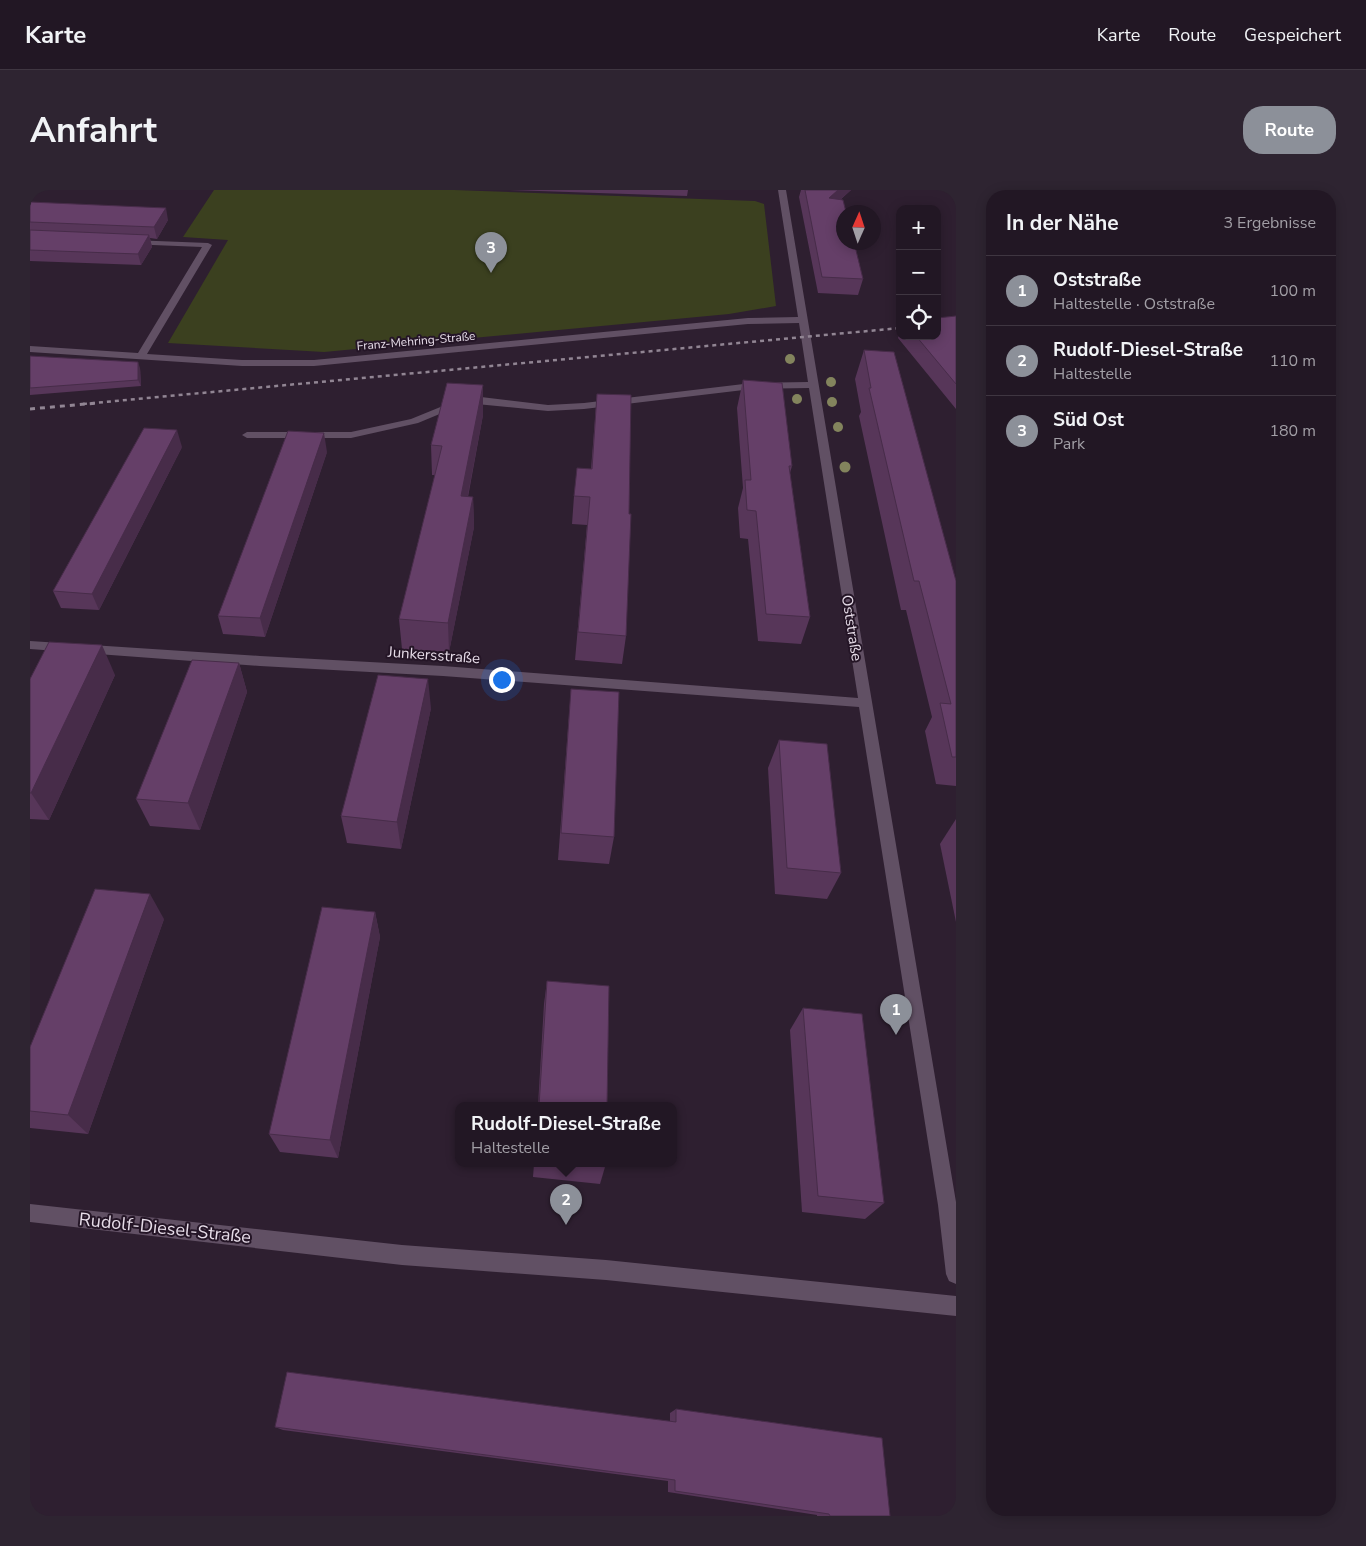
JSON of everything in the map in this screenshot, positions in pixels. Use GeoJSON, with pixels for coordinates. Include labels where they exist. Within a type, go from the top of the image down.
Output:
{"type":"FeatureCollection","features":[{"type":"Feature","properties":{"kind":"street","name":"Oststraße"},"geometry":{"type":"LineString","coordinates":[[782,190],[812,385],[947,1205],[956,1274]]}},
{"type":"Feature","properties":{"kind":"street"},"geometry":{"type":"LineString","coordinates":[[119,241],[208,246],[142,355]]}},
{"type":"Feature","properties":{"kind":"street","name":"Franz-Mehring-Straße"},"geometry":{"type":"LineString","coordinates":[[30,348],[242,363],[314,363],[757,321],[803,320]]}},
{"type":"Feature","properties":{"kind":"street"},"geometry":{"type":"LineString","coordinates":[[247,435],[351,435],[414,421],[465,400],[481,400],[548,408],[584,406],[743,387],[812,385]]}},
{"type":"Feature","properties":{"kind":"street","name":"Junkersstraße"},"geometry":{"type":"LineString","coordinates":[[30,645],[443,671],[865,703]]}},
{"type":"Feature","properties":{"kind":"street","name":"Rudolf-Diesel-Straße"},"geometry":{"type":"LineString","coordinates":[[30,1212],[402,1254],[606,1270],[956,1306]]}},
{"type":"Feature","properties":{"kind":"green space"},"geometry":{"type":"Polygon","coordinates":[[[214,190],[454,190],[755,201],[764,204],[776,306],[729,314],[324,352],[168,343],[228,240],[183,237],[214,190]]]}},
{"type":"Feature","properties":{"kind":"building"},"geometry":{"type":"Polygon","coordinates":[[[805,190],[838,190],[829,198],[843,200],[844,205],[836,205],[836,250],[856,250],[863,279],[822,277],[805,190]]]}},
{"type":"Feature","properties":{"kind":"building"},"geometry":{"type":"Polygon","coordinates":[[[30,202],[166,208],[154,227],[30,222],[30,202]]]}},
{"type":"Feature","properties":{"kind":"building"},"geometry":{"type":"Polygon","coordinates":[[[30,230],[149,235],[138,254],[30,250],[30,230]]]}},
{"type":"Feature","properties":{"kind":"building"},"geometry":{"type":"Polygon","coordinates":[[[956,316],[956,384],[919,340],[941,340],[941,318],[956,316]]]}},
{"type":"Feature","properties":{"kind":"building"},"geometry":{"type":"Polygon","coordinates":[[[864,350],[894,352],[956,581],[956,757],[952,757],[940,703],[951,704],[919,581],[914,581],[869,388],[871,388],[864,350]]]}},
{"type":"Feature","properties":{"kind":"building"},"geometry":{"type":"Polygon","coordinates":[[[30,356],[138,362],[138,380],[30,388],[30,356]]]}},
{"type":"Feature","properties":{"kind":"building"},"geometry":{"type":"Polygon","coordinates":[[[743,380],[782,383],[792,466],[789,466],[810,617],[766,614],[756,511],[747,510],[745,480],[751,480],[743,380]]]}},
{"type":"Feature","properties":{"kind":"building"},"geometry":{"type":"Polygon","coordinates":[[[447,383],[483,385],[461,496],[473,497],[448,623],[399,619],[442,446],[431,445],[447,383]]]}},
{"type":"Feature","properties":{"kind":"building"},"geometry":{"type":"Polygon","coordinates":[[[597,394],[631,395],[629,514],[631,514],[626,636],[578,632],[590,497],[574,496],[577,468],[592,469],[597,394]]]}},
{"type":"Feature","properties":{"kind":"building"},"geometry":{"type":"Polygon","coordinates":[[[144,428],[177,430],[92,594],[53,591],[144,428]]]}},
{"type":"Feature","properties":{"kind":"building"},"geometry":{"type":"Polygon","coordinates":[[[288,431],[324,433],[260,618],[218,616],[288,431]]]}},
{"type":"Feature","properties":{"kind":"building"},"geometry":{"type":"Polygon","coordinates":[[[49,642],[102,645],[30,793],[30,679],[49,642]]]}},
{"type":"Feature","properties":{"kind":"building"},"geometry":{"type":"Polygon","coordinates":[[[192,660],[239,663],[188,803],[136,799],[192,660]]]}},
{"type":"Feature","properties":{"kind":"building"},"geometry":{"type":"Polygon","coordinates":[[[378,675],[428,679],[397,822],[341,816],[378,675]]]}},
{"type":"Feature","properties":{"kind":"building"},"geometry":{"type":"Polygon","coordinates":[[[571,689],[619,692],[614,837],[561,833],[571,689]]]}},
{"type":"Feature","properties":{"kind":"building"},"geometry":{"type":"Polygon","coordinates":[[[779,740],[827,744],[841,873],[787,868],[779,740]]]}},
{"type":"Feature","properties":{"kind":"building"},"geometry":{"type":"Polygon","coordinates":[[[95,889],[150,894],[68,1115],[30,1111],[30,1047],[95,889]]]}},
{"type":"Feature","properties":{"kind":"building"},"geometry":{"type":"Polygon","coordinates":[[[322,907],[375,912],[330,1140],[269,1134],[322,907]]]}},
{"type":"Feature","properties":{"kind":"building"},"geometry":{"type":"Polygon","coordinates":[[[547,981],[609,986],[607,1102],[539,1102],[547,981]]]}},
{"type":"Feature","properties":{"kind":"building"},"geometry":{"type":"Polygon","coordinates":[[[803,1008],[862,1014],[884,1203],[818,1196],[803,1008]]]}},
{"type":"Feature","properties":{"kind":"building"},"geometry":{"type":"Polygon","coordinates":[[[287,1372],[676,1422],[676,1409],[882,1438],[890,1516],[830,1516],[829,1514],[675,1491],[675,1480],[275,1427],[287,1372]]]}},
{"type":"Feature","properties":{"kind":"railway"},"geometry":{"type":"LineString","coordinates":[[83,404],[896,328]]}},
{"type":"Feature","properties":{"kind":"railway"},"geometry":{"type":"LineString","coordinates":[[30,409],[97,403]]}},
{"type":"Feature","properties":{"kind":"place","name":"Süd Ost"},"geometry":{"type":"Point","coordinates":[491,273]}},
{"type":"Feature","properties":{"kind":"place","name":"Oststraße"},"geometry":{"type":"Point","coordinates":[896,1035]}},
{"type":"Feature","properties":{"kind":"place","name":"Rudolf-Diesel-Straße"},"geometry":{"type":"Point","coordinates":[566,1225]}}]}
